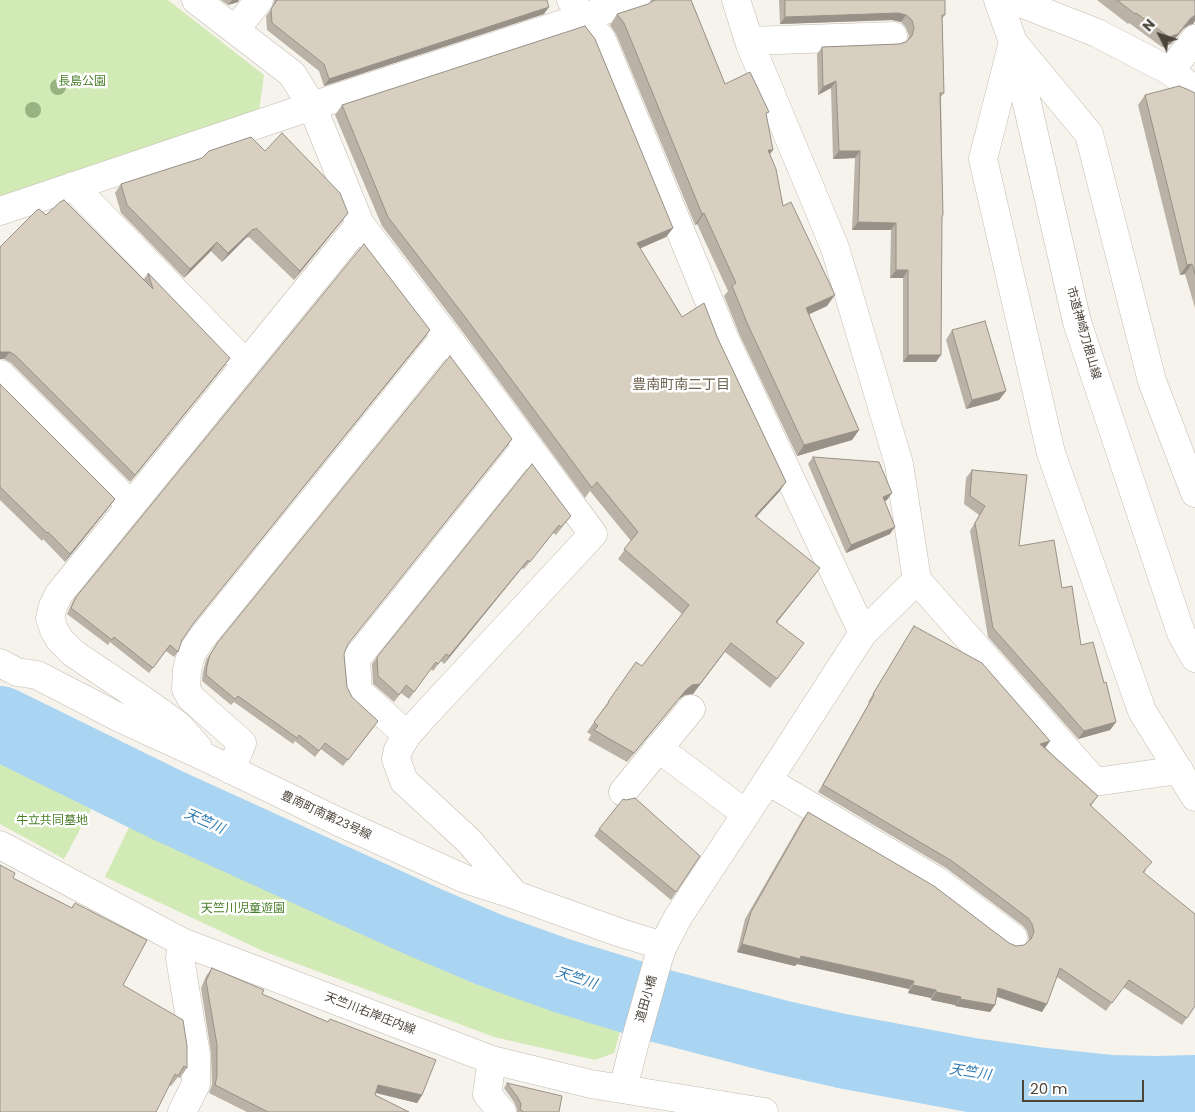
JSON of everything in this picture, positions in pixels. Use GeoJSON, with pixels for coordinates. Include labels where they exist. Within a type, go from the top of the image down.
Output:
{"type":"FeatureCollection","features":[{"type":"Feature","properties":{"kind":"street"},"geometry":{"type":"LineString","coordinates":[[196,0],[292,74],[312,106],[360,224],[593,534],[395,749]]}},
{"type":"Feature","properties":{"kind":"street"},"geometry":{"type":"LineString","coordinates":[[235,30],[259,0]]}},
{"type":"Feature","properties":{"kind":"street"},"geometry":{"type":"LineString","coordinates":[[0,211],[312,106],[577,8],[636,0]]}},
{"type":"Feature","properties":{"kind":"street"},"geometry":{"type":"LineString","coordinates":[[736,0],[749,41],[835,248],[899,464],[916,580],[1095,782],[1178,770]]}},
{"type":"Feature","properties":{"kind":"street","name":"市道神崎刀根山線"},"geometry":{"type":"LineString","coordinates":[[998,0],[1013,42],[1077,322],[1181,633],[1195,658]]}},
{"type":"Feature","properties":{"kind":"street"},"geometry":{"type":"LineString","coordinates":[[1013,0],[1097,33],[1170,71],[1195,90]]}},
{"type":"Feature","properties":{"kind":"street"},"geometry":{"type":"LineString","coordinates":[[577,8],[602,40],[726,342],[863,633]]}},
{"type":"Feature","properties":{"kind":"street"},"geometry":{"type":"LineString","coordinates":[[749,41],[893,36]]}},
{"type":"Feature","properties":{"kind":"street"},"geometry":{"type":"LineString","coordinates":[[1170,71],[1195,39]]}},
{"type":"Feature","properties":{"kind":"street"},"geometry":{"type":"LineString","coordinates":[[1013,42],[1089,134],[1152,381],[1195,493]]}},
{"type":"Feature","properties":{"kind":"street"},"geometry":{"type":"LineString","coordinates":[[1013,42],[983,159],[1050,453],[1142,711],[1195,796]]}},
{"type":"Feature","properties":{"kind":"street"},"geometry":{"type":"LineString","coordinates":[[73,186],[246,364]]}},
{"type":"Feature","properties":{"kind":"street"},"geometry":{"type":"LineString","coordinates":[[205,757],[179,726],[73,653],[60,640],[54,630],[50,618],[53,606],[59,594],[360,224]]}},
{"type":"Feature","properties":{"kind":"street"},"geometry":{"type":"LineString","coordinates":[[231,770],[242,743],[190,698],[186,689],[187,670],[191,654],[201,639],[446,336]]}},
{"type":"Feature","properties":{"kind":"street"},"geometry":{"type":"LineString","coordinates":[[0,374],[131,505]]}},
{"type":"Feature","properties":{"kind":"street"},"geometry":{"type":"LineString","coordinates":[[515,895],[469,841],[404,781],[396,759],[395,749],[358,691],[356,659],[527,446]]}},
{"type":"Feature","properties":{"kind":"street","name":"道田小橋"},"geometry":{"type":"LineString","coordinates":[[623,1088],[661,953],[678,917],[863,633],[916,580]]}},
{"type":"Feature","properties":{"kind":"street","name":"豊南町南第23号線"},"geometry":{"type":"LineString","coordinates":[[0,663],[17,672],[37,675],[122,719],[231,770],[339,812],[465,879],[618,932],[661,953]]}},
{"type":"Feature","properties":{"kind":"street"},"geometry":{"type":"LineString","coordinates":[[623,792],[691,709]]}},
{"type":"Feature","properties":{"kind":"street"},"geometry":{"type":"LineString","coordinates":[[658,748],[746,814]]}},
{"type":"Feature","properties":{"kind":"street"},"geometry":{"type":"LineString","coordinates":[[768,781],[937,881],[1013,938]]}},
{"type":"Feature","properties":{"kind":"street","name":"天竺川右岸庄内線"},"geometry":{"type":"LineString","coordinates":[[0,845],[182,942],[492,1060],[591,1084],[757,1111]]}},
{"type":"Feature","properties":{"kind":"street"},"geometry":{"type":"LineString","coordinates":[[182,942],[180,958],[196,1055],[196,1084],[182,1112]]}},
{"type":"Feature","properties":{"kind":"street"},"geometry":{"type":"LineString","coordinates":[[492,1060],[488,1094],[502,1112]]}},
{"type":"Feature","properties":{"kind":"green space","name":"長島公園"},"geometry":{"type":"Polygon","coordinates":[[[0,0],[168,0],[264,75],[259,110],[0,198],[0,0]]]}},
{"type":"Feature","properties":{"kind":"green space","name":"牛立共同墓地"},"geometry":{"type":"Polygon","coordinates":[[[0,763],[91,809],[64,859],[0,824],[0,763]]]}},
{"type":"Feature","properties":{"kind":"green space","name":"天竺川児童遊園"},"geometry":{"type":"Polygon","coordinates":[[[130,825],[367,935],[620,1032],[614,1053],[595,1060],[494,1037],[263,951],[105,877],[130,825]]]}},
{"type":"Feature","properties":{"kind":"building"},"geometry":{"type":"Polygon","coordinates":[[[277,0],[547,0],[549,7],[329,79],[324,64],[272,23],[271,9],[277,0]]]}},
{"type":"Feature","properties":{"kind":"building"},"geometry":{"type":"Polygon","coordinates":[[[655,0],[691,0],[725,84],[750,72],[769,112],[766,113],[773,150],[768,150],[776,169],[783,206],[791,202],[835,295],[806,308],[859,430],[804,445],[748,325],[732,286],[736,283],[704,213],[702,214],[624,23],[617,14],[655,0]]]}},
{"type":"Feature","properties":{"kind":"building"},"geometry":{"type":"Polygon","coordinates":[[[785,0],[945,0],[945,15],[942,15],[944,93],[940,93],[943,215],[941,355],[908,355],[908,270],[896,270],[896,223],[858,222],[860,151],[839,151],[836,81],[823,87],[822,47],[899,44],[906,42],[912,36],[914,28],[912,20],[906,15],[898,13],[785,17],[785,0]]]}},
{"type":"Feature","properties":{"kind":"building"},"geometry":{"type":"Polygon","coordinates":[[[1117,0],[1195,0],[1195,15],[1178,34],[1169,37],[1117,0]]]}},
{"type":"Feature","properties":{"kind":"building"},"geometry":{"type":"Polygon","coordinates":[[[585,26],[595,39],[673,228],[637,243],[682,317],[704,303],[718,339],[786,482],[755,516],[820,568],[776,622],[804,643],[777,679],[731,643],[700,684],[692,685],[686,690],[634,753],[594,730],[598,726],[594,722],[636,662],[642,666],[689,605],[624,549],[638,532],[597,482],[592,488],[388,217],[342,105],[585,26]]]}},
{"type":"Feature","properties":{"kind":"building"},"geometry":{"type":"Polygon","coordinates":[[[1179,86],[1195,93],[1195,274],[1192,264],[1187,265],[1145,95],[1179,86]]]}},
{"type":"Feature","properties":{"kind":"building"},"geometry":{"type":"Polygon","coordinates":[[[282,133],[340,193],[348,213],[300,271],[256,228],[228,253],[217,242],[190,269],[127,205],[121,184],[202,158],[209,151],[251,137],[265,151],[282,133]]]}},
{"type":"Feature","properties":{"kind":"building"},"geometry":{"type":"Polygon","coordinates":[[[64,200],[153,289],[148,273],[230,358],[135,475],[16,356],[10,352],[0,352],[0,247],[37,210],[39,209],[46,215],[64,200]]]}},
{"type":"Feature","properties":{"kind":"building"},"geometry":{"type":"Polygon","coordinates":[[[364,244],[430,330],[193,624],[182,640],[178,652],[170,645],[153,668],[114,637],[112,640],[71,608],[76,597],[364,244]]]}},
{"type":"Feature","properties":{"kind":"building"},"geometry":{"type":"Polygon","coordinates":[[[985,321],[1006,391],[972,400],[952,330],[985,321]]]}},
{"type":"Feature","properties":{"kind":"building"},"geometry":{"type":"Polygon","coordinates":[[[450,356],[512,439],[348,644],[344,654],[347,687],[352,697],[378,721],[348,760],[325,743],[319,751],[299,735],[297,738],[238,696],[235,699],[206,675],[207,666],[210,655],[218,642],[450,356]]]}},
{"type":"Feature","properties":{"kind":"building"},"geometry":{"type":"Polygon","coordinates":[[[0,384],[115,499],[70,554],[0,487],[0,384]]]}},
{"type":"Feature","properties":{"kind":"building"},"geometry":{"type":"Polygon","coordinates":[[[813,457],[879,462],[892,493],[883,497],[895,527],[851,545],[813,457]]]}},
{"type":"Feature","properties":{"kind":"building"},"geometry":{"type":"Polygon","coordinates":[[[532,464],[571,516],[561,527],[559,525],[530,562],[528,560],[449,656],[446,654],[438,664],[436,662],[414,692],[406,685],[399,695],[378,676],[377,657],[532,464]]]}},
{"type":"Feature","properties":{"kind":"building"},"geometry":{"type":"Polygon","coordinates":[[[972,470],[1027,475],[1019,546],[1054,540],[1062,588],[1072,586],[1081,645],[1093,642],[1116,722],[1084,731],[993,628],[975,523],[985,506],[970,496],[972,470]]]}},
{"type":"Feature","properties":{"kind":"building"},"geometry":{"type":"Polygon","coordinates":[[[914,626],[982,663],[1050,741],[1040,744],[1098,796],[1090,805],[1152,862],[1143,872],[1195,914],[1195,1006],[1187,1018],[1129,980],[1112,1003],[1060,968],[1047,1004],[998,988],[995,1005],[960,999],[961,997],[936,992],[936,990],[913,985],[914,981],[801,956],[800,959],[742,944],[751,912],[808,812],[934,886],[1009,943],[1016,946],[1024,945],[1031,939],[1034,932],[1028,918],[952,861],[823,785],[873,694],[914,626]]]}},
{"type":"Feature","properties":{"kind":"building"},"geometry":{"type":"Polygon","coordinates":[[[635,798],[700,856],[676,892],[599,829],[623,799],[635,798]]]}},
{"type":"Feature","properties":{"kind":"building"},"geometry":{"type":"Polygon","coordinates":[[[0,865],[15,873],[13,878],[72,908],[75,903],[147,940],[123,985],[183,1020],[187,1046],[187,1068],[184,1066],[178,1076],[175,1074],[156,1112],[0,1112],[0,865]]]}},
{"type":"Feature","properties":{"kind":"building"},"geometry":{"type":"Polygon","coordinates":[[[212,968],[264,990],[262,994],[328,1022],[330,1019],[436,1060],[422,1095],[378,1085],[375,1095],[409,1112],[268,1112],[215,1085],[217,1076],[217,1045],[206,981],[212,968]]]}},
{"type":"Feature","properties":{"kind":"building"},"geometry":{"type":"Polygon","coordinates":[[[507,1083],[562,1096],[559,1112],[523,1112],[520,1109],[521,1104],[518,1098],[507,1083]]]}},
{"type":"Feature","properties":{"kind":"waterway","name":"天竺川"},"geometry":{"type":"LineString","coordinates":[[0,723],[169,806],[424,922],[490,950],[563,976],[661,1006],[780,1037],[842,1051],[971,1075],[1111,1092],[1195,1092]]}},
{"type":"Feature","properties":{"kind":"district","name":"豊南町南二丁目"},"geometry":{"type":"Point","coordinates":[681,385]}}]}
